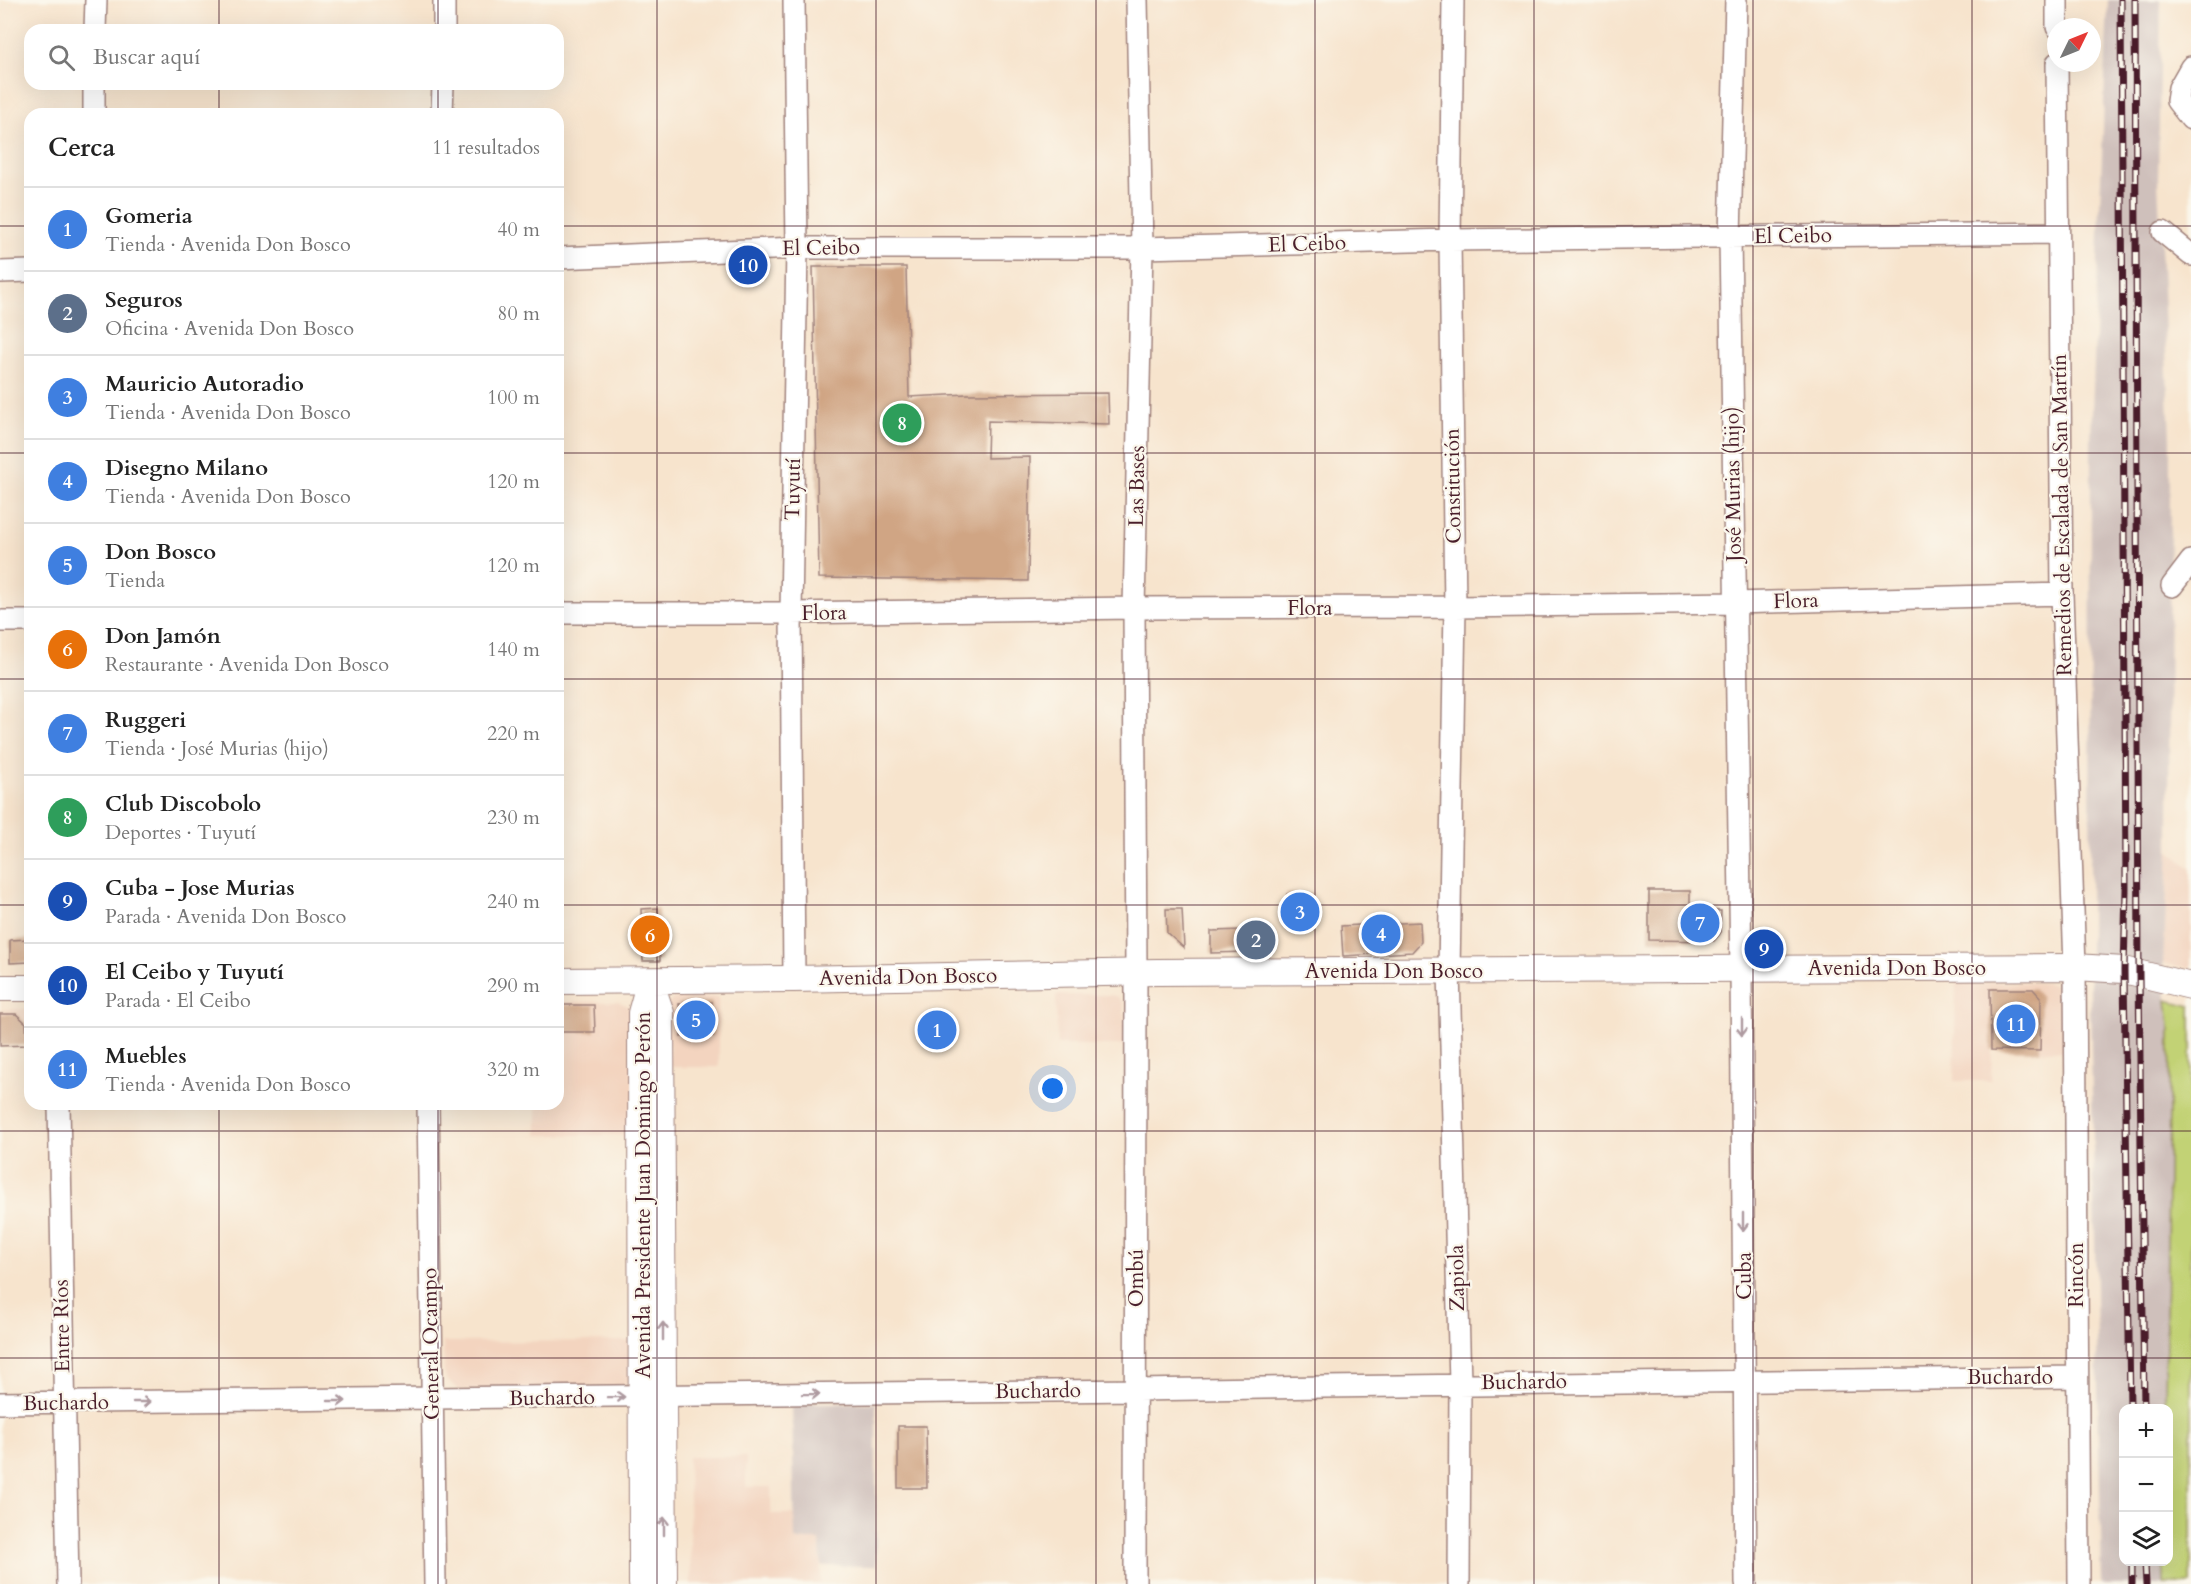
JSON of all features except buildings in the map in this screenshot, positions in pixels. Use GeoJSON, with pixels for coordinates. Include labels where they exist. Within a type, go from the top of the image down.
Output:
{"type":"FeatureCollection","features":[{"type":"Feature","properties":{"kind":"main road","name":"Avenida Don Bosco"},"geometry":{"type":"LineString","coordinates":[[564,981],[1136,972],[2075,967],[2124,970],[2191,986]]}},
{"type":"Feature","properties":{"kind":"main road","name":"Avenida Presidente Juan Domingo Perón"},"geometry":{"type":"LineString","coordinates":[[650,981],[641,1013],[652,1396],[664,1584]]}},
{"type":"Feature","properties":{"kind":"main road"},"geometry":{"type":"LineString","coordinates":[[0,988],[24,988]]}},
{"type":"Feature","properties":{"kind":"main road","name":"Avenida Presidente Juan Domingo Perón"},"geometry":{"type":"LineString","coordinates":[[642,1584],[652,1396]]}},
{"type":"Feature","properties":{"kind":"street"},"geometry":{"type":"LineString","coordinates":[[95,24],[96,0]]}},
{"type":"Feature","properties":{"kind":"street"},"geometry":{"type":"LineString","coordinates":[[444,0],[444,24]]}},
{"type":"Feature","properties":{"kind":"street","name":"Tuyutí"},"geometry":{"type":"LineString","coordinates":[[794,0],[797,248],[791,613],[794,979]]}},
{"type":"Feature","properties":{"kind":"street","name":"Las Bases"},"geometry":{"type":"LineString","coordinates":[[1136,972],[1134,608],[1142,248],[1137,0]]}},
{"type":"Feature","properties":{"kind":"street","name":"Constitución"},"geometry":{"type":"LineString","coordinates":[[1449,971],[1455,607],[1450,240],[1453,0]]}},
{"type":"Feature","properties":{"kind":"street","name":"José Murias (hijo)"},"geometry":{"type":"LineString","coordinates":[[1736,0],[1730,237],[1741,969]]}},
{"type":"Feature","properties":{"kind":"street"},"geometry":{"type":"LineString","coordinates":[[2057,0],[2057,18]]}},
{"type":"Feature","properties":{"kind":"street"},"geometry":{"type":"LineString","coordinates":[[2191,68],[2179,88],[2177,101],[2191,119]]}},
{"type":"Feature","properties":{"kind":"street","name":"Remedios de Escalada de San Martín"},"geometry":{"type":"LineString","coordinates":[[2057,72],[2062,594],[2075,967]]}},
{"type":"Feature","properties":{"kind":"street"},"geometry":{"type":"LineString","coordinates":[[94,90],[94,108]]}},
{"type":"Feature","properties":{"kind":"street"},"geometry":{"type":"LineString","coordinates":[[442,108],[443,90]]}},
{"type":"Feature","properties":{"kind":"street"},"geometry":{"type":"LineString","coordinates":[[2163,232],[2191,255]]}},
{"type":"Feature","properties":{"kind":"street","name":"El Ceibo"},"geometry":{"type":"LineString","coordinates":[[564,258],[797,248],[1142,248],[1450,240],[2057,233]]}},
{"type":"Feature","properties":{"kind":"street"},"geometry":{"type":"LineString","coordinates":[[0,272],[24,271]]}},
{"type":"Feature","properties":{"kind":"street"},"geometry":{"type":"LineString","coordinates":[[2172,586],[2191,561]]}},
{"type":"Feature","properties":{"kind":"street","name":"Flora"},"geometry":{"type":"LineString","coordinates":[[564,613],[1455,607],[1735,603],[2062,594]]}},
{"type":"Feature","properties":{"kind":"street"},"geometry":{"type":"LineString","coordinates":[[0,621],[24,621]]}},
{"type":"Feature","properties":{"kind":"street","name":"Rincón"},"geometry":{"type":"LineString","coordinates":[[2075,967],[2079,1584]]}},
{"type":"Feature","properties":{"kind":"street","name":"Cuba"},"geometry":{"type":"LineString","coordinates":[[1741,969],[1746,1584]]}},
{"type":"Feature","properties":{"kind":"street","name":"Zapiola"},"geometry":{"type":"LineString","coordinates":[[1449,971],[1460,1383],[1459,1584]]}},
{"type":"Feature","properties":{"kind":"street","name":"Ombú"},"geometry":{"type":"LineString","coordinates":[[1135,1584],[1136,972]]}},
{"type":"Feature","properties":{"kind":"street","name":"Entre Ríos"},"geometry":{"type":"LineString","coordinates":[[59,1110],[68,1584]]}},
{"type":"Feature","properties":{"kind":"street","name":"General Ocampo"},"geometry":{"type":"LineString","coordinates":[[428,1110],[435,1584]]}},
{"type":"Feature","properties":{"kind":"street","name":"Buchardo"},"geometry":{"type":"LineString","coordinates":[[0,1403],[432,1400],[1460,1383],[2076,1377]]}},
{"type":"Feature","properties":{"kind":"shaded area"},"geometry":{"type":"Polygon","coordinates":[[[2108,0],[2161,0],[2158,181],[2170,439],[2169,851],[2163,963],[2170,1025],[2165,1404],[2119,1404],[2119,1566],[2163,1566],[2163,1584],[2102,1584],[2090,996],[2091,439],[2108,0]]]}},
{"type":"Feature","properties":{"kind":"shaded area"},"geometry":{"type":"Polygon","coordinates":[[[2169,851],[2191,868],[2191,969],[2163,963],[2169,851]]]}},
{"type":"Feature","properties":{"kind":"shaded area"},"geometry":{"type":"Polygon","coordinates":[[[1956,982],[2048,983],[2053,985],[2063,996],[2063,1051],[1992,1050],[1991,1081],[1954,1081],[1956,982]]]}},
{"type":"Feature","properties":{"kind":"shaded area"},"geometry":{"type":"Polygon","coordinates":[[[1056,995],[1118,997],[1124,1008],[1125,1045],[1057,1045],[1056,995]]]}},
{"type":"Feature","properties":{"kind":"shaded area"},"geometry":{"type":"Polygon","coordinates":[[[679,997],[718,997],[719,1067],[670,1067],[669,1003],[679,997]]]}},
{"type":"Feature","properties":{"kind":"shaded area"},"geometry":{"type":"Polygon","coordinates":[[[564,1002],[618,1002],[626,1005],[631,1010],[636,1135],[537,1135],[537,1110],[564,1110],[564,1002]]]}},
{"type":"Feature","properties":{"kind":"shaded area"},"geometry":{"type":"Polygon","coordinates":[[[24,1009],[24,1044],[0,1046],[0,1010],[24,1009]]]}},
{"type":"Feature","properties":{"kind":"shaded area"},"geometry":{"type":"Polygon","coordinates":[[[634,1341],[632,1378],[618,1386],[459,1390],[447,1380],[444,1371],[443,1342],[634,1341]]]}},
{"type":"Feature","properties":{"kind":"shaded area"},"geometry":{"type":"Polygon","coordinates":[[[792,1403],[876,1403],[876,1566],[821,1566],[820,1540],[795,1540],[792,1403]]]}},
{"type":"Feature","properties":{"kind":"shaded area"},"geometry":{"type":"Polygon","coordinates":[[[688,1457],[746,1457],[746,1487],[771,1487],[771,1514],[795,1514],[795,1540],[820,1540],[821,1584],[691,1584],[688,1457]]]}},
{"type":"Feature","properties":{"kind":"green space"},"geometry":{"type":"Polygon","coordinates":[[[2167,1000],[2191,1006],[2191,1584],[2163,1584],[2163,1566],[2173,1566],[2173,1404],[2165,1404],[2170,1025],[2167,1000]]]}},
{"type":"Feature","properties":{"kind":"railway"},"geometry":{"type":"LineString","coordinates":[[2121,0],[2126,889],[2124,970],[2130,1404]]}},
{"type":"Feature","properties":{"kind":"railway"},"geometry":{"type":"LineString","coordinates":[[2135,0],[2139,973],[2144,1404]]}},
{"type":"Feature","properties":{"kind":"railway"},"geometry":{"type":"LineString","coordinates":[[2132,1566],[2132,1584]]}},
{"type":"Feature","properties":{"kind":"railway"},"geometry":{"type":"LineString","coordinates":[[2145,1566],[2146,1584]]}},
{"type":"Feature","properties":{"kind":"place","name":"El Ceibo y Tuyutí"},"geometry":{"type":"Point","coordinates":[748,265]}},
{"type":"Feature","properties":{"kind":"place","name":"Club Discobolo"},"geometry":{"type":"Point","coordinates":[902,423]}},
{"type":"Feature","properties":{"kind":"place","name":"Mauricio Autoradio"},"geometry":{"type":"Point","coordinates":[1300,912]}},
{"type":"Feature","properties":{"kind":"place","name":"Ruggeri"},"geometry":{"type":"Point","coordinates":[1700,923]}},
{"type":"Feature","properties":{"kind":"place","name":"Disegno Milano"},"geometry":{"type":"Point","coordinates":[1381,934]}},
{"type":"Feature","properties":{"kind":"place","name":"Don Jamón"},"geometry":{"type":"Point","coordinates":[650,935]}},
{"type":"Feature","properties":{"kind":"place","name":"Seguros"},"geometry":{"type":"Point","coordinates":[1256,940]}},
{"type":"Feature","properties":{"kind":"place","name":"Cuba - Jose Murias"},"geometry":{"type":"Point","coordinates":[1764,949]}},
{"type":"Feature","properties":{"kind":"place","name":"Don Bosco"},"geometry":{"type":"Point","coordinates":[696,1020]}},
{"type":"Feature","properties":{"kind":"place","name":"Muebles"},"geometry":{"type":"Point","coordinates":[2016,1024]}},
{"type":"Feature","properties":{"kind":"place","name":"Gomeria"},"geometry":{"type":"Point","coordinates":[937,1030]}}]}
